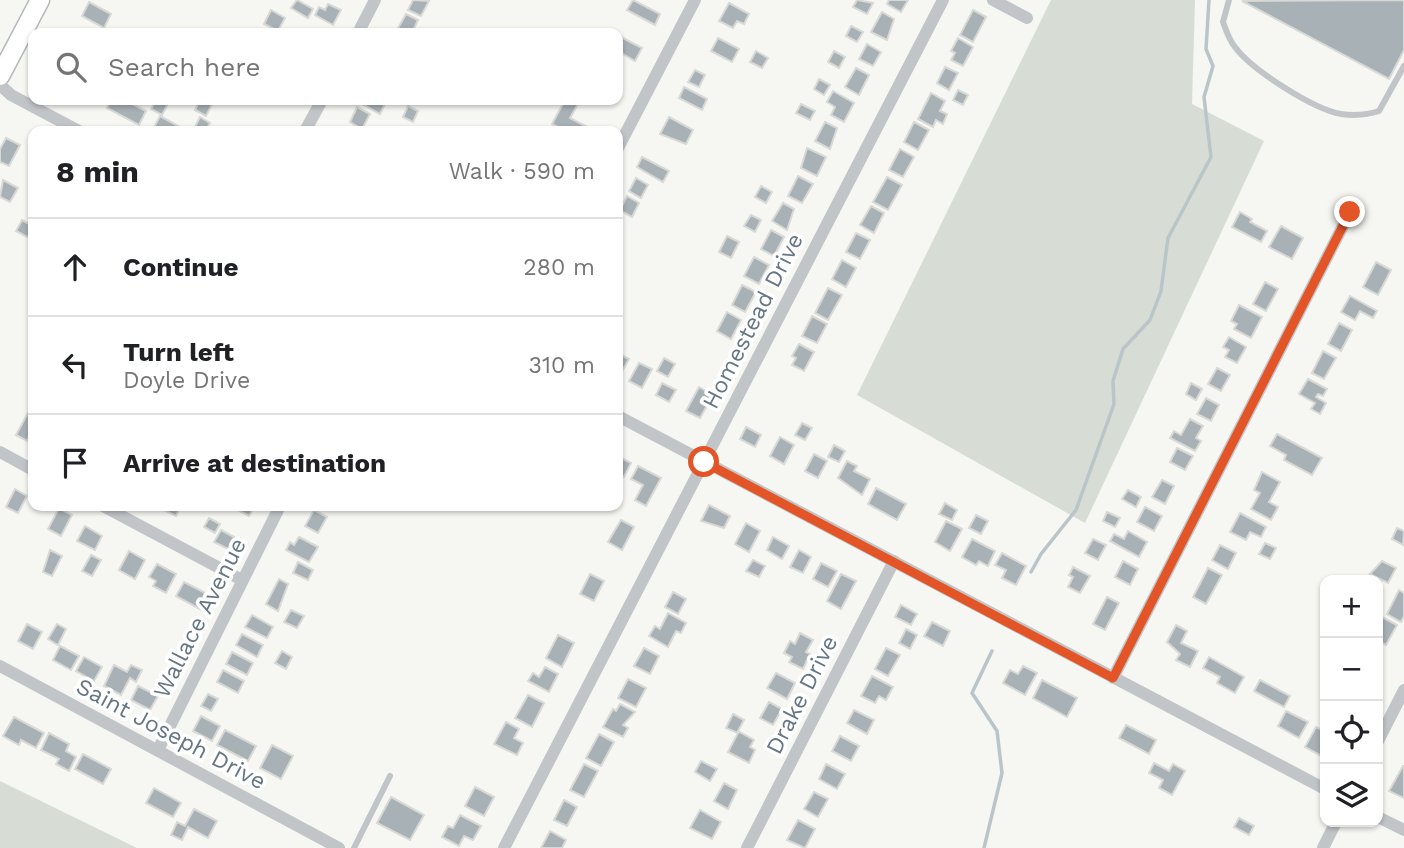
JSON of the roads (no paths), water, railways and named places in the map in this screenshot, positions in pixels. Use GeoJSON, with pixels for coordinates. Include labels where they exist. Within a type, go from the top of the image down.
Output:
{"type":"FeatureCollection","features":[{"type":"Feature","properties":{"kind":"main road"},"geometry":{"type":"LineString","coordinates":[[0,76],[40,0]]}},
{"type":"Feature","properties":{"kind":"street"},"geometry":{"type":"LineString","coordinates":[[361,28],[375,0]]}},
{"type":"Feature","properties":{"kind":"street"},"geometry":{"type":"LineString","coordinates":[[623,138],[695,0]]}},
{"type":"Feature","properties":{"kind":"street","name":"Homestead Drive"},"geometry":{"type":"LineString","coordinates":[[504,848],[943,0]]}},
{"type":"Feature","properties":{"kind":"street"},"geometry":{"type":"LineString","coordinates":[[993,0],[1027,18]]}},
{"type":"Feature","properties":{"kind":"street"},"geometry":{"type":"LineString","coordinates":[[0,85],[28,104]]}},
{"type":"Feature","properties":{"kind":"street"},"geometry":{"type":"LineString","coordinates":[[30,105],[70,126]]}},
{"type":"Feature","properties":{"kind":"street"},"geometry":{"type":"LineString","coordinates":[[308,126],[319,105]]}},
{"type":"Feature","properties":{"kind":"street"},"geometry":{"type":"LineString","coordinates":[[1113,678],[1350,212]]}},
{"type":"Feature","properties":{"kind":"street"},"geometry":{"type":"LineString","coordinates":[[623,419],[1320,786]]}},
{"type":"Feature","properties":{"kind":"street"},"geometry":{"type":"LineString","coordinates":[[0,452],[28,467]]}},
{"type":"Feature","properties":{"kind":"street"},"geometry":{"type":"LineString","coordinates":[[113,511],[242,580]]}},
{"type":"Feature","properties":{"kind":"street","name":"Wallace Avenue"},"geometry":{"type":"LineString","coordinates":[[158,750],[277,511]]}},
{"type":"Feature","properties":{"kind":"street","name":"Drake Drive"},"geometry":{"type":"LineString","coordinates":[[747,848],[894,561]]}},
{"type":"Feature","properties":{"kind":"street","name":"Saint Joseph Drive"},"geometry":{"type":"LineString","coordinates":[[0,666],[339,848]]}},
{"type":"Feature","properties":{"kind":"street"},"geometry":{"type":"LineString","coordinates":[[1383,731],[1404,690]]}},
{"type":"Feature","properties":{"kind":"street"},"geometry":{"type":"LineString","coordinates":[[1383,820],[1404,831]]}},
{"type":"Feature","properties":{"kind":"street"},"geometry":{"type":"LineString","coordinates":[[1323,848],[1334,827]]}},
{"type":"Feature","properties":{"kind":"lane"},"geometry":{"type":"LineString","coordinates":[[1229,0],[1223,22],[1234,47],[1259,69],[1319,106],[1340,114],[1365,116],[1379,111],[1404,66]]}},
{"type":"Feature","properties":{"kind":"lane"},"geometry":{"type":"LineString","coordinates":[[355,848],[390,776]]}},
{"type":"Feature","properties":{"kind":"waterway"},"geometry":{"type":"LineString","coordinates":[[1031,572],[1041,554],[1076,510],[1114,404],[1113,381],[1123,349],[1150,320],[1161,291],[1168,238],[1211,157],[1204,97],[1213,66],[1206,49],[1209,0]]}},
{"type":"Feature","properties":{"kind":"waterway"},"geometry":{"type":"LineString","coordinates":[[984,848],[1002,773],[997,731],[972,693],[992,651]]}}]}
